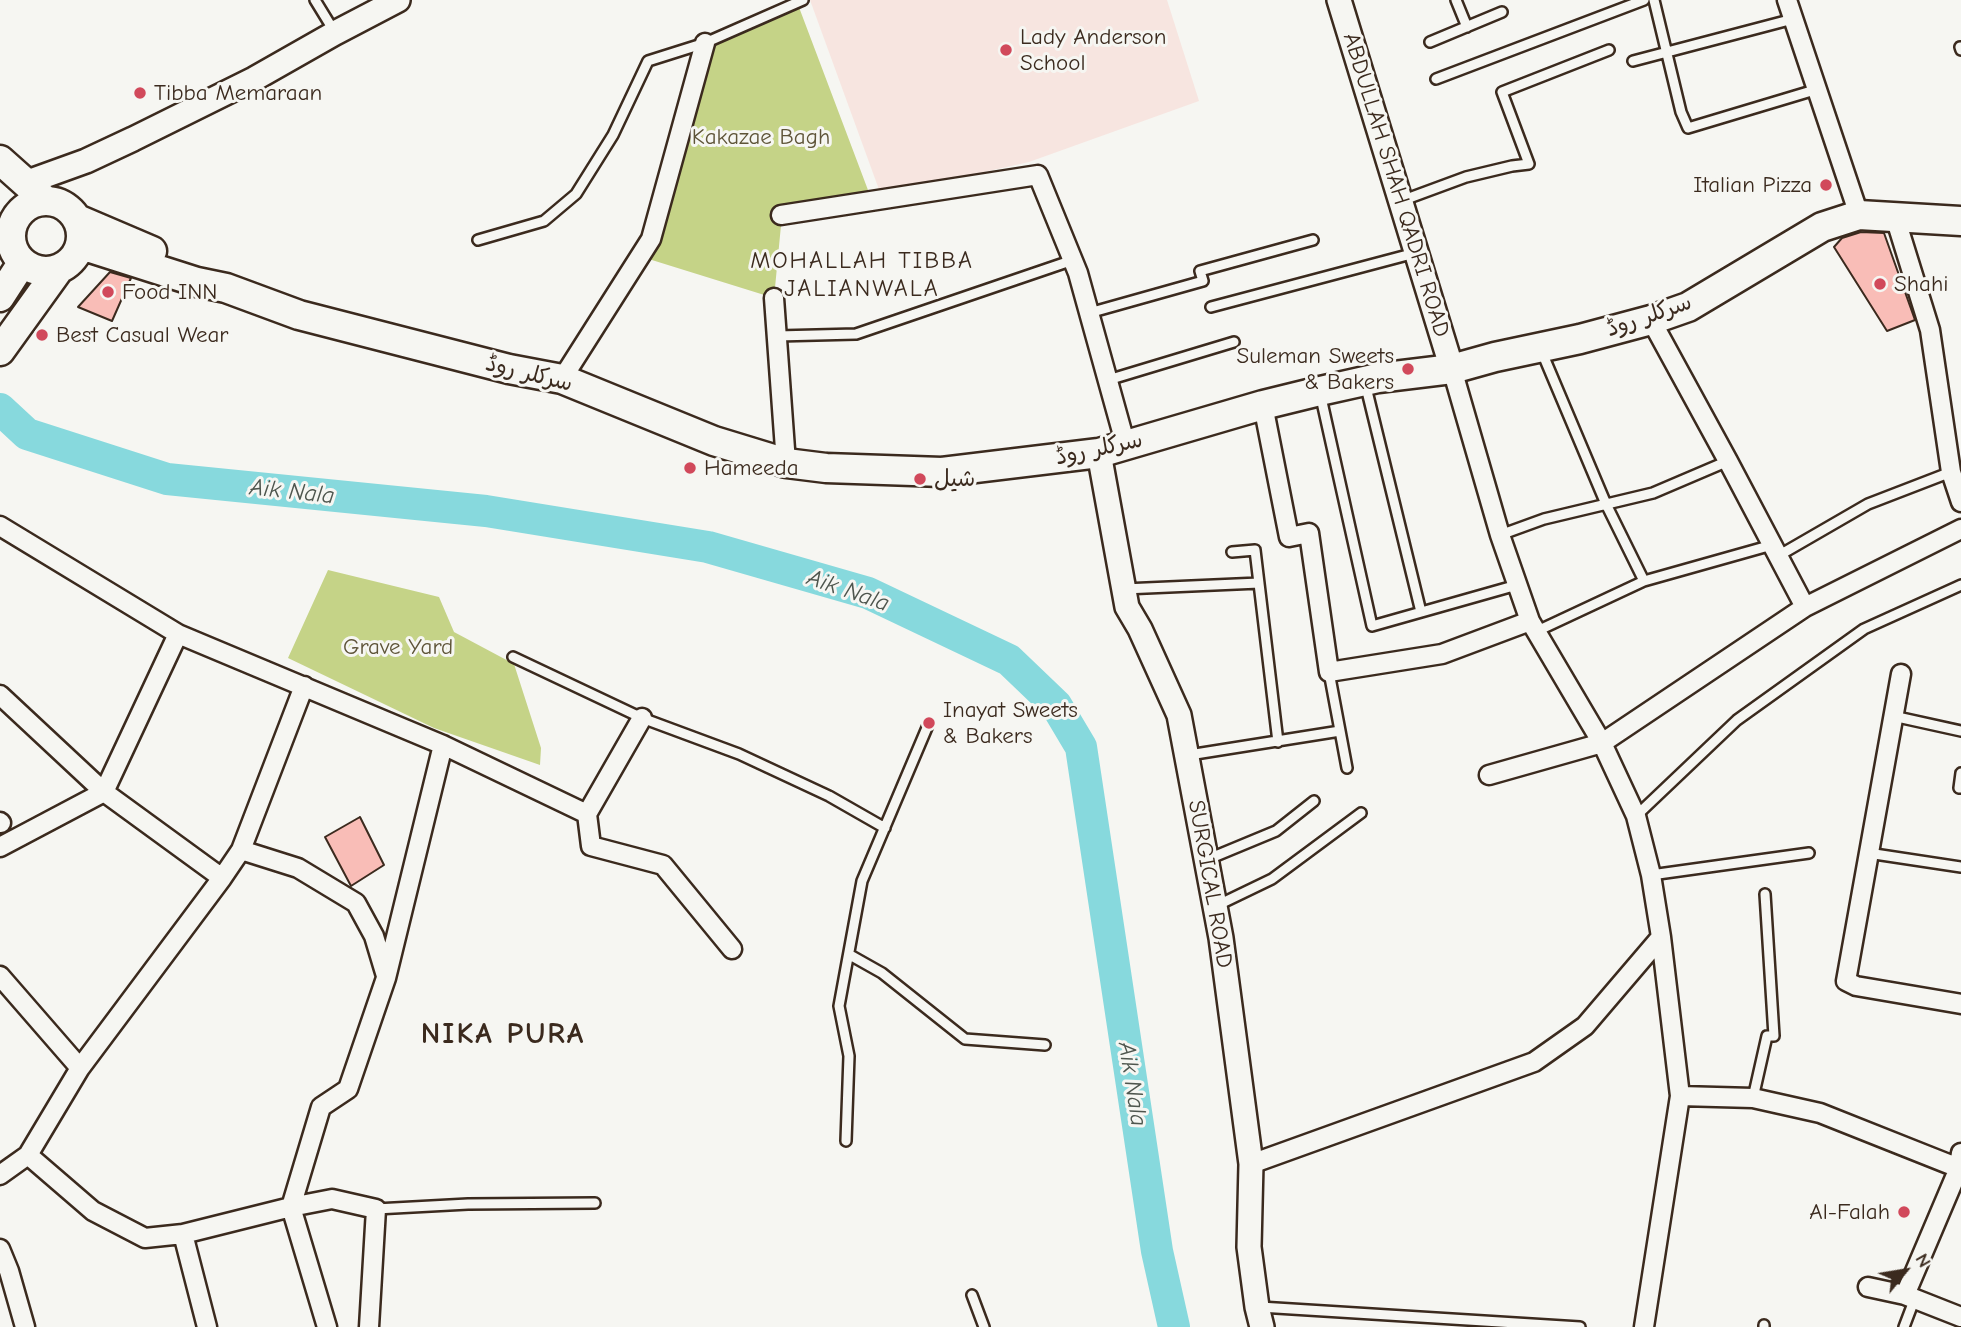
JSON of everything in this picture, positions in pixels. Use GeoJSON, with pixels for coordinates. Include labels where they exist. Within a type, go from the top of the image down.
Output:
{"type":"FeatureCollection","features":[{"type":"Feature","properties":{"kind":"main road"},"geometry":{"type":"LineString","coordinates":[[0,160],[46,201],[64,206],[79,232],[76,255],[69,264],[48,272],[22,263],[12,245],[7,218],[36,203],[46,201]]}},
{"type":"Feature","properties":{"kind":"main road","name":"سرکلر روڈ"},"geometry":{"type":"LineString","coordinates":[[79,232],[197,282],[226,288],[299,315],[509,369],[562,379],[714,441],[786,463],[826,468],[942,472],[1113,449],[1320,391],[1365,381],[1452,369],[1651,320],[1688,307],[1822,227],[1859,215],[1961,221]]}},
{"type":"Feature","properties":{"kind":"main road"},"geometry":{"type":"LineString","coordinates":[[1,296],[22,263]]}},
{"type":"Feature","properties":{"kind":"main road"},"geometry":{"type":"LineString","coordinates":[[0,351],[59,269]]}},
{"type":"Feature","properties":{"kind":"street"},"geometry":{"type":"LineString","coordinates":[[25,183],[86,160],[145,133],[254,79],[398,0]]}},
{"type":"Feature","properties":{"kind":"street","name":"ABDULLAH SHAH QADRI ROAD"},"geometry":{"type":"LineString","coordinates":[[1339,0],[1452,369]]}},
{"type":"Feature","properties":{"kind":"street"},"geometry":{"type":"LineString","coordinates":[[1788,0],[1859,215]]}},
{"type":"Feature","properties":{"kind":"street"},"geometry":{"type":"LineString","coordinates":[[562,379],[651,239],[705,43]]}},
{"type":"Feature","properties":{"kind":"street"},"geometry":{"type":"LineString","coordinates":[[781,215],[1038,175],[1078,272],[1090,313],[1108,380],[1113,449]]}},
{"type":"Feature","properties":{"kind":"street"},"geometry":{"type":"LineString","coordinates":[[1895,217],[1930,330],[1951,472],[1961,502]]}},
{"type":"Feature","properties":{"kind":"street"},"geometry":{"type":"LineString","coordinates":[[774,298],[786,463]]}},
{"type":"Feature","properties":{"kind":"street"},"geometry":{"type":"LineString","coordinates":[[1651,320],[1805,607]]}},
{"type":"Feature","properties":{"kind":"street"},"geometry":{"type":"LineString","coordinates":[[1452,369],[1500,535],[1532,626],[1602,743],[1636,816],[1651,875],[1680,1096],[1644,1327]]}},
{"type":"Feature","properties":{"kind":"street"},"geometry":{"type":"LineString","coordinates":[[1263,405],[1289,537],[1309,533],[1329,672],[1442,654],[1532,626]]}},
{"type":"Feature","properties":{"kind":"street","name":"SURGICAL ROAD"},"geometry":{"type":"LineString","coordinates":[[1113,449],[1127,607],[1140,628],[1179,715],[1222,938],[1251,1164],[1249,1247],[1259,1317]]}},
{"type":"Feature","properties":{"kind":"street"},"geometry":{"type":"LineString","coordinates":[[0,526],[178,634],[443,745],[587,814]]}},
{"type":"Feature","properties":{"kind":"street"},"geometry":{"type":"LineString","coordinates":[[1489,775],[1602,743],[1805,607],[1961,529]]}},
{"type":"Feature","properties":{"kind":"street"},"geometry":{"type":"LineString","coordinates":[[0,847],[104,792],[178,634]]}},
{"type":"Feature","properties":{"kind":"street"},"geometry":{"type":"LineString","coordinates":[[1900,674],[1846,981],[1856,986],[1961,1004]]}},
{"type":"Feature","properties":{"kind":"street"},"geometry":{"type":"LineString","coordinates":[[0,1175],[28,1155],[80,1068],[241,850],[304,686]]}},
{"type":"Feature","properties":{"kind":"street"},"geometry":{"type":"LineString","coordinates":[[0,695],[104,792],[222,878]]}},
{"type":"Feature","properties":{"kind":"street"},"geometry":{"type":"LineString","coordinates":[[642,718],[587,814],[591,846],[663,865],[732,949]]}},
{"type":"Feature","properties":{"kind":"street"},"geometry":{"type":"LineString","coordinates":[[327,1327],[291,1207],[321,1107],[348,1089],[386,978],[443,745]]}},
{"type":"Feature","properties":{"kind":"street"},"geometry":{"type":"LineString","coordinates":[[241,850],[298,868],[356,903],[374,936],[386,978]]}},
{"type":"Feature","properties":{"kind":"street"},"geometry":{"type":"LineString","coordinates":[[1251,1164],[1534,1062],[1585,1026],[1661,937]]}},
{"type":"Feature","properties":{"kind":"street"},"geometry":{"type":"LineString","coordinates":[[0,976],[80,1068]]}},
{"type":"Feature","properties":{"kind":"street"},"geometry":{"type":"LineString","coordinates":[[1680,1096],[1753,1098],[1820,1113],[1960,1163],[1910,1296]]}},
{"type":"Feature","properties":{"kind":"street"},"geometry":{"type":"LineString","coordinates":[[28,1155],[93,1211],[145,1238],[183,1234],[332,1199],[376,1209],[369,1327]]}},
{"type":"Feature","properties":{"kind":"street"},"geometry":{"type":"LineString","coordinates":[[183,1234],[207,1327]]}},
{"type":"Feature","properties":{"kind":"street"},"geometry":{"type":"LineString","coordinates":[[0,1249],[25,1327]]}},
{"type":"Feature","properties":{"kind":"street"},"geometry":{"type":"LineString","coordinates":[[1868,1287],[1910,1296],[1961,1317]]}},
{"type":"Feature","properties":{"kind":"lane"},"geometry":{"type":"LineString","coordinates":[[315,0],[335,33]]}},
{"type":"Feature","properties":{"kind":"lane"},"geometry":{"type":"LineString","coordinates":[[478,240],[544,221],[576,194],[613,135],[648,61],[705,43],[803,0]]}},
{"type":"Feature","properties":{"kind":"lane"},"geometry":{"type":"LineString","coordinates":[[1456,0],[1467,27]]}},
{"type":"Feature","properties":{"kind":"lane"},"geometry":{"type":"LineString","coordinates":[[1436,79],[1644,0]]}},
{"type":"Feature","properties":{"kind":"lane"},"geometry":{"type":"LineString","coordinates":[[1654,0],[1681,112],[1688,128],[1818,89]]}},
{"type":"Feature","properties":{"kind":"lane"},"geometry":{"type":"LineString","coordinates":[[1430,42],[1502,12]]}},
{"type":"Feature","properties":{"kind":"lane"},"geometry":{"type":"LineString","coordinates":[[1633,61],[1793,19]]}},
{"type":"Feature","properties":{"kind":"lane"},"geometry":{"type":"LineString","coordinates":[[1401,201],[1466,177],[1529,164],[1502,92],[1609,50]]}},
{"type":"Feature","properties":{"kind":"lane"},"geometry":{"type":"LineString","coordinates":[[1090,313],[1203,281],[1200,271],[1313,240]]}},
{"type":"Feature","properties":{"kind":"lane"},"geometry":{"type":"LineString","coordinates":[[1211,307],[1416,252]]}},
{"type":"Feature","properties":{"kind":"lane"},"geometry":{"type":"LineString","coordinates":[[777,336],[856,334],[1073,260]]}},
{"type":"Feature","properties":{"kind":"lane"},"geometry":{"type":"LineString","coordinates":[[1108,380],[1234,342]]}},
{"type":"Feature","properties":{"kind":"lane"},"geometry":{"type":"LineString","coordinates":[[1540,348],[1605,504],[1644,581]]}},
{"type":"Feature","properties":{"kind":"lane"},"geometry":{"type":"LineString","coordinates":[[1365,381],[1421,612]]}},
{"type":"Feature","properties":{"kind":"lane"},"geometry":{"type":"LineString","coordinates":[[1320,391],[1371,626],[1517,585]]}},
{"type":"Feature","properties":{"kind":"lane"},"geometry":{"type":"LineString","coordinates":[[1500,535],[1544,519],[1653,493],[1728,461]]}},
{"type":"Feature","properties":{"kind":"lane"},"geometry":{"type":"LineString","coordinates":[[1532,626],[1644,581],[1775,551],[1868,504],[1951,472]]}},
{"type":"Feature","properties":{"kind":"lane"},"geometry":{"type":"LineString","coordinates":[[1232,552],[1255,550],[1278,742]]}},
{"type":"Feature","properties":{"kind":"lane"},"geometry":{"type":"LineString","coordinates":[[1124,589],[1259,583]]}},
{"type":"Feature","properties":{"kind":"lane"},"geometry":{"type":"LineString","coordinates":[[1636,816],[1737,720],[1864,629],[1961,585]]}},
{"type":"Feature","properties":{"kind":"lane"},"geometry":{"type":"LineString","coordinates":[[513,657],[642,718],[739,754],[829,796],[885,828]]}},
{"type":"Feature","properties":{"kind":"lane"},"geometry":{"type":"LineString","coordinates":[[1329,672],[1346,768]]}},
{"type":"Feature","properties":{"kind":"lane"},"geometry":{"type":"LineString","coordinates":[[1893,716],[1961,731]]}},
{"type":"Feature","properties":{"kind":"lane"},"geometry":{"type":"LineString","coordinates":[[846,1141],[849,1056],[839,1006],[862,881],[929,723]]}},
{"type":"Feature","properties":{"kind":"lane"},"geometry":{"type":"LineString","coordinates":[[1187,756],[1340,731]]}},
{"type":"Feature","properties":{"kind":"lane"},"geometry":{"type":"LineString","coordinates":[[1961,773],[1961,788]]}},
{"type":"Feature","properties":{"kind":"lane"},"geometry":{"type":"LineString","coordinates":[[1206,860],[1276,831],[1314,802]]}},
{"type":"Feature","properties":{"kind":"lane"},"geometry":{"type":"LineString","coordinates":[[1215,906],[1272,879],[1362,813]]}},
{"type":"Feature","properties":{"kind":"lane"},"geometry":{"type":"LineString","coordinates":[[1651,875],[1809,853]]}},
{"type":"Feature","properties":{"kind":"lane"},"geometry":{"type":"LineString","coordinates":[[1868,853],[1961,867]]}},
{"type":"Feature","properties":{"kind":"lane"},"geometry":{"type":"LineString","coordinates":[[1753,1098],[1768,1036],[1774,1035],[1765,894]]}},
{"type":"Feature","properties":{"kind":"lane"},"geometry":{"type":"LineString","coordinates":[[850,954],[882,973],[965,1039],[1045,1045]]}},
{"type":"Feature","properties":{"kind":"lane"},"geometry":{"type":"LineString","coordinates":[[376,1209],[468,1204],[596,1203]]}},
{"type":"Feature","properties":{"kind":"lane"},"geometry":{"type":"LineString","coordinates":[[972,1295],[984,1327]]}},
{"type":"Feature","properties":{"kind":"lane"},"geometry":{"type":"LineString","coordinates":[[1904,1327],[1910,1296]]}},
{"type":"Feature","properties":{"kind":"lane"},"geometry":{"type":"LineString","coordinates":[[1259,1317],[1580,1327]]}},
{"type":"Feature","properties":{"kind":"shaded area","name":"Lady Anderson School"},"geometry":{"type":"Polygon","coordinates":[[[810,0],[1167,0],[1199,101],[1029,162],[881,195],[810,0]]]}},
{"type":"Feature","properties":{"kind":"green space","name":"Kakazae Bagh"},"geometry":{"type":"Polygon","coordinates":[[[797,2],[871,198],[782,215],[774,298],[639,256],[705,43],[797,2]]]}},
{"type":"Feature","properties":{"kind":"green space","name":"Grave Yard"},"geometry":{"type":"Polygon","coordinates":[[[328,570],[439,597],[454,632],[514,664],[541,748],[540,765],[434,728],[288,658],[328,570]]]}},
{"type":"Feature","properties":{"kind":"building","name":"Shahi"},"geometry":{"type":"Polygon","coordinates":[[[1861,232],[1884,233],[1915,320],[1887,331],[1834,247],[1842,238],[1861,232]]]}},
{"type":"Feature","properties":{"kind":"building","name":"Food INN"},"geometry":{"type":"Polygon","coordinates":[[[110,272],[131,278],[112,321],[78,307],[110,272]]]}},
{"type":"Feature","properties":{"kind":"building"},"geometry":{"type":"Polygon","coordinates":[[[360,817],[384,865],[351,886],[325,837],[360,817]]]}},
{"type":"Feature","properties":{"kind":"waterway","name":"Aik Nala"},"geometry":{"type":"LineString","coordinates":[[0,409],[27,434],[167,479],[486,511],[708,547],[868,593],[1009,660],[1056,705],[1081,747],[1157,1251],[1174,1327]]}},
{"type":"Feature","properties":{"kind":"place","name":"Lady Anderson School"},"geometry":{"type":"Point","coordinates":[1006,50]}},
{"type":"Feature","properties":{"kind":"place","name":"Tibba Memaraan"},"geometry":{"type":"Point","coordinates":[140,93]}},
{"type":"Feature","properties":{"kind":"place","name":"Italian Pizza"},"geometry":{"type":"Point","coordinates":[1826,185]}},
{"type":"Feature","properties":{"kind":"place","name":"Shahi"},"geometry":{"type":"Point","coordinates":[1880,284]}},
{"type":"Feature","properties":{"kind":"place","name":"Food INN"},"geometry":{"type":"Point","coordinates":[108,292]}},
{"type":"Feature","properties":{"kind":"place","name":"Best Casual Wear"},"geometry":{"type":"Point","coordinates":[42,335]}},
{"type":"Feature","properties":{"kind":"place","name":"Suleman Sweets & Bakers"},"geometry":{"type":"Point","coordinates":[1408,369]}},
{"type":"Feature","properties":{"kind":"place","name":"Hameeda"},"geometry":{"type":"Point","coordinates":[690,468]}},
{"type":"Feature","properties":{"kind":"place","name":"شیل"},"geometry":{"type":"Point","coordinates":[920,479]}},
{"type":"Feature","properties":{"kind":"place","name":"Inayat Sweets & Bakers"},"geometry":{"type":"Point","coordinates":[929,723]}},
{"type":"Feature","properties":{"kind":"place","name":"Al-Falah"},"geometry":{"type":"Point","coordinates":[1904,1212]}},
{"type":"Feature","properties":{"kind":"district","name":"MOHALLAH TIBBA JALIANWALA"},"geometry":{"type":"Point","coordinates":[862,275]}},
{"type":"Feature","properties":{"kind":"district","name":"NIKA PURA"},"geometry":{"type":"Point","coordinates":[503,1035]}}]}
